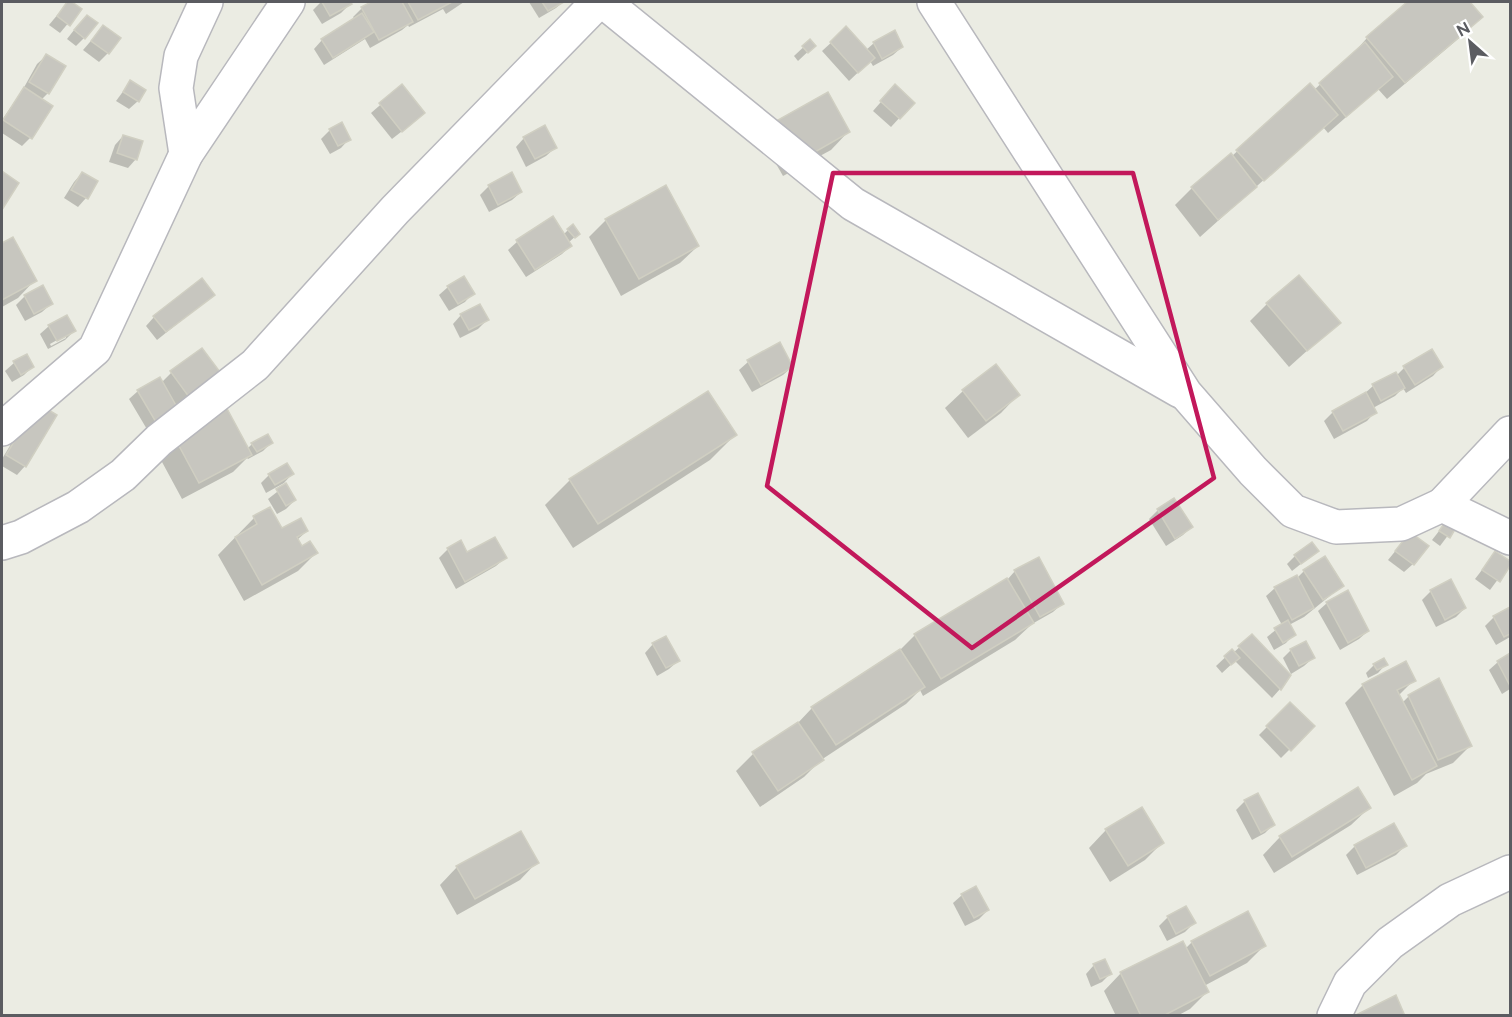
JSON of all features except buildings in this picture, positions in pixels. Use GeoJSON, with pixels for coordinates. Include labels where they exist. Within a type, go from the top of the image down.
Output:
{"type":"FeatureCollection","features":[{"type":"Feature","properties":{"kind":"street"},"geometry":{"type":"LineString","coordinates":[[186,154],[176,88],[181,56],[206,2]]}},
{"type":"Feature","properties":{"kind":"street"},"geometry":{"type":"LineString","coordinates":[[2,429],[95,349],[186,154],[288,2]]}},
{"type":"Feature","properties":{"kind":"street"},"geometry":{"type":"LineString","coordinates":[[2,543],[21,537],[78,507],[123,475],[159,440],[255,365],[395,210],[598,2]]}},
{"type":"Feature","properties":{"kind":"street"},"geometry":{"type":"LineString","coordinates":[[604,2],[853,204],[1185,393]]}},
{"type":"Feature","properties":{"kind":"street"},"geometry":{"type":"LineString","coordinates":[[934,2],[1185,393],[1253,471],[1293,511],[1336,527],[1401,524],[1442,505],[1510,433]]}},
{"type":"Feature","properties":{"kind":"street"},"geometry":{"type":"LineString","coordinates":[[1442,505],[1510,538]]}},
{"type":"Feature","properties":{"kind":"street"},"geometry":{"type":"LineString","coordinates":[[1334,1016],[1350,983],[1390,942],[1450,900],[1510,872]]}},
{"type":"Feature","properties":{"kind":"highlighted area"},"geometry":{"type":"Polygon","coordinates":[[[833,173],[1133,173],[1214,478],[972,648],[767,486],[833,173]]]}}]}
